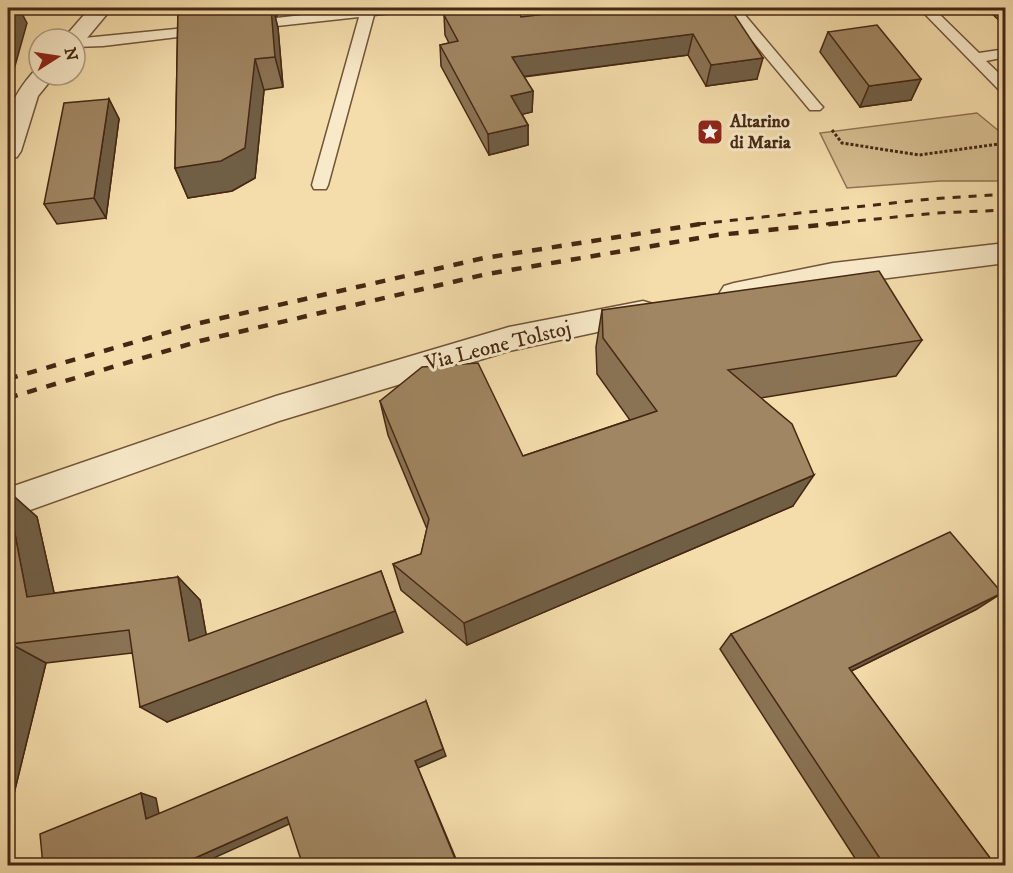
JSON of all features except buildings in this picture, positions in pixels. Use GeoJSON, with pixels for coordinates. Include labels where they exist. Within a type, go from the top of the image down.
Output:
{"type":"FeatureCollection","features":[{"type":"Feature","properties":{"kind":"street"},"geometry":{"type":"LineString","coordinates":[[85,27],[101,8]]}},
{"type":"Feature","properties":{"kind":"street"},"geometry":{"type":"LineString","coordinates":[[8,151],[27,94],[33,87]]}},
{"type":"Feature","properties":{"kind":"street"},"geometry":{"type":"LineString","coordinates":[[706,300],[833,274],[1005,254]]}},
{"type":"Feature","properties":{"kind":"street","name":"Via Leone Tolstoj"},"geometry":{"type":"LineString","coordinates":[[8,503],[276,410],[509,339],[671,307]]}},
{"type":"Feature","properties":{"kind":"lane"},"geometry":{"type":"LineString","coordinates":[[87,41],[103,42],[400,8]]}},
{"type":"Feature","properties":{"kind":"lane"},"geometry":{"type":"LineString","coordinates":[[732,8],[815,107]]}},
{"type":"Feature","properties":{"kind":"lane"},"geometry":{"type":"LineString","coordinates":[[926,8],[1005,88]]}},
{"type":"Feature","properties":{"kind":"lane"},"geometry":{"type":"LineString","coordinates":[[320,185],[368,11]]}},
{"type":"Feature","properties":{"kind":"lane"},"geometry":{"type":"LineString","coordinates":[[975,58],[1005,53]]}},
{"type":"Feature","properties":{"kind":"path"},"geometry":{"type":"LineString","coordinates":[[815,107],[842,143],[920,155],[1005,143]]}},
{"type":"Feature","properties":{"kind":"shaded area"},"geometry":{"type":"Polygon","coordinates":[[[977,113],[1005,136],[1005,181],[940,181],[847,188],[820,133],[977,113]]]}},
{"type":"Feature","properties":{"kind":"railway"},"geometry":{"type":"LineString","coordinates":[[706,223],[930,199],[1006,194]]}},
{"type":"Feature","properties":{"kind":"railway"},"geometry":{"type":"LineString","coordinates":[[826,224],[936,213],[1006,210]]}},
{"type":"Feature","properties":{"kind":"railway"},"geometry":{"type":"LineString","coordinates":[[8,379],[200,323],[484,258],[706,223]]}},
{"type":"Feature","properties":{"kind":"railway"},"geometry":{"type":"LineString","coordinates":[[698,224],[706,223]]}},
{"type":"Feature","properties":{"kind":"railway"},"geometry":{"type":"LineString","coordinates":[[8,398],[200,341],[487,274],[717,235],[841,223]]}},
{"type":"Feature","properties":{"kind":"place","name":"Altarino di Maria"},"geometry":{"type":"Point","coordinates":[710,132]}}]}
